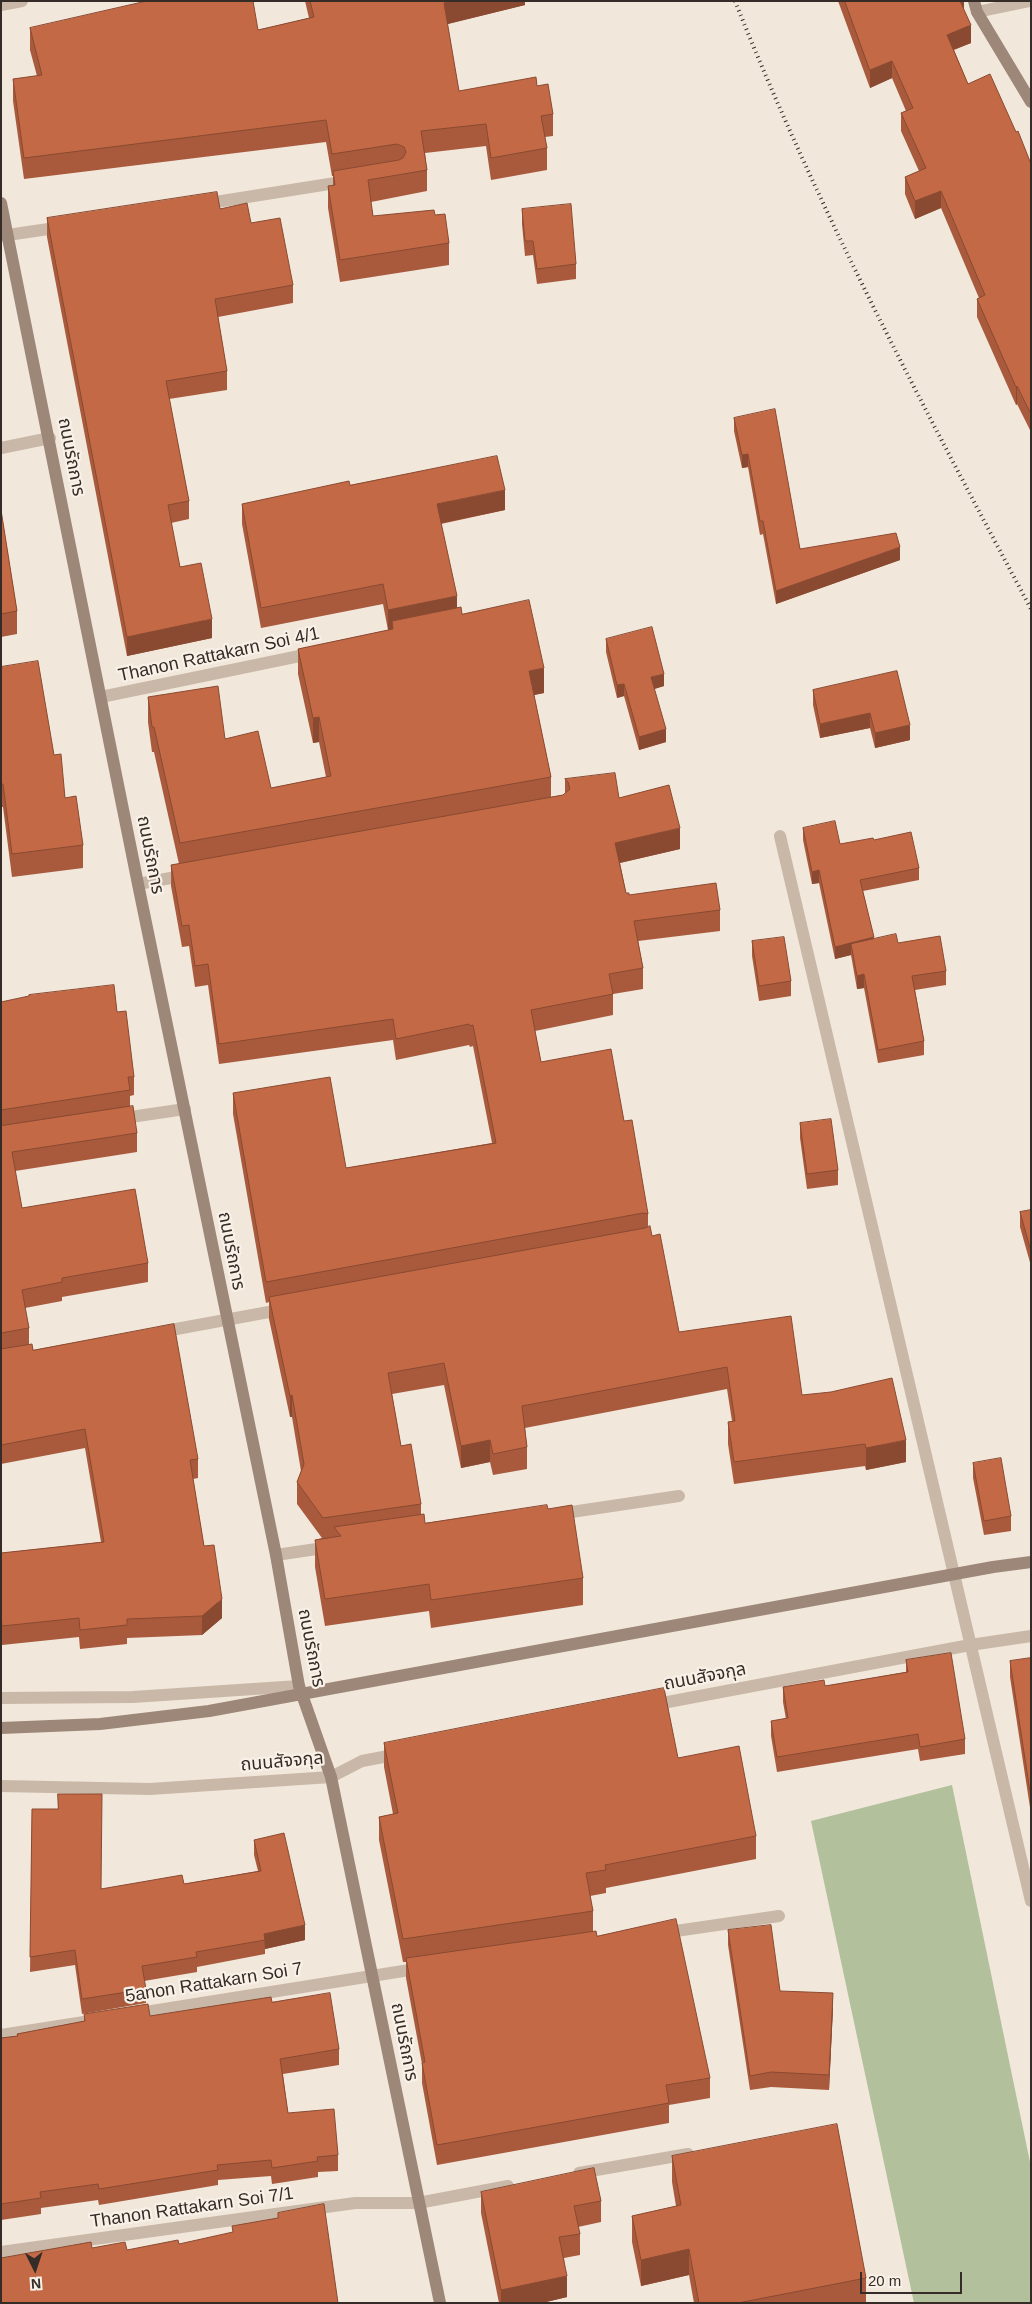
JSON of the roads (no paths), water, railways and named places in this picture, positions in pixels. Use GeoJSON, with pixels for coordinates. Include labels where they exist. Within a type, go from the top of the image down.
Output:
{"type":"FeatureCollection","features":[{"type":"Feature","properties":{"kind":"street"},"geometry":{"type":"LineString","coordinates":[[1,6],[22,1]]}},
{"type":"Feature","properties":{"kind":"street"},"geometry":{"type":"LineString","coordinates":[[1030,1],[976,7],[1031,102]]}},
{"type":"Feature","properties":{"kind":"street"},"geometry":{"type":"LineString","coordinates":[[193,206],[359,180]]}},
{"type":"Feature","properties":{"kind":"street","name":"ถนนรัถการ"},"geometry":{"type":"LineString","coordinates":[[1,203],[4,236],[50,438],[138,884],[276,1555],[299,1686],[331,1777],[440,2303]]}},
{"type":"Feature","properties":{"kind":"street"},"geometry":{"type":"LineString","coordinates":[[4,236],[76,224]]}},
{"type":"Feature","properties":{"kind":"street"},"geometry":{"type":"LineString","coordinates":[[1,448],[50,438]]}},
{"type":"Feature","properties":{"kind":"street","name":"Thanon Rattakarn Soi 4/1"},"geometry":{"type":"LineString","coordinates":[[101,697],[326,651]]}},
{"type":"Feature","properties":{"kind":"street"},"geometry":{"type":"LineString","coordinates":[[780,836],[1031,1901]]}},
{"type":"Feature","properties":{"kind":"street"},"geometry":{"type":"LineString","coordinates":[[138,884],[196,874]]}},
{"type":"Feature","properties":{"kind":"street"},"geometry":{"type":"LineString","coordinates":[[107,1121],[185,1109]]}},
{"type":"Feature","properties":{"kind":"street"},"geometry":{"type":"LineString","coordinates":[[148,1334],[295,1307]]}},
{"type":"Feature","properties":{"kind":"street"},"geometry":{"type":"LineString","coordinates":[[542,1516],[679,1496]]}},
{"type":"Feature","properties":{"kind":"street"},"geometry":{"type":"LineString","coordinates":[[276,1555],[345,1545]]}},
{"type":"Feature","properties":{"kind":"street"},"geometry":{"type":"LineString","coordinates":[[1,1728],[100,1724],[208,1711],[992,1567],[1031,1562]]}},
{"type":"Feature","properties":{"kind":"street","name":"ถนนสัจจกุล"},"geometry":{"type":"LineString","coordinates":[[642,1706],[970,1645],[1031,1636]]}},
{"type":"Feature","properties":{"kind":"street"},"geometry":{"type":"LineString","coordinates":[[1,1698],[133,1697],[299,1686]]}},
{"type":"Feature","properties":{"kind":"street","name":"ถนนสัจจกุล"},"geometry":{"type":"LineString","coordinates":[[1,1786],[150,1789],[331,1777],[362,1761],[410,1752]]}},
{"type":"Feature","properties":{"kind":"street"},"geometry":{"type":"LineString","coordinates":[[650,1934],[778,1916]]}},
{"type":"Feature","properties":{"kind":"street","name":"5anon Rattakarn Soi 7"},"geometry":{"type":"LineString","coordinates":[[119,2016],[433,1967]]}},
{"type":"Feature","properties":{"kind":"street"},"geometry":{"type":"LineString","coordinates":[[1,2035],[99,2019]]}},
{"type":"Feature","properties":{"kind":"street"},"geometry":{"type":"LineString","coordinates":[[564,2176],[701,2151]]}},
{"type":"Feature","properties":{"kind":"street","name":"Thanon Rattakarn Soi 7/1"},"geometry":{"type":"LineString","coordinates":[[1,2252],[355,2203],[418,2203],[526,2183]]}},
{"type":"Feature","properties":{"kind":"railway"},"geometry":{"type":"LineString","coordinates":[[735,1],[767,79],[837,233],[874,309],[1031,609]]}}]}
